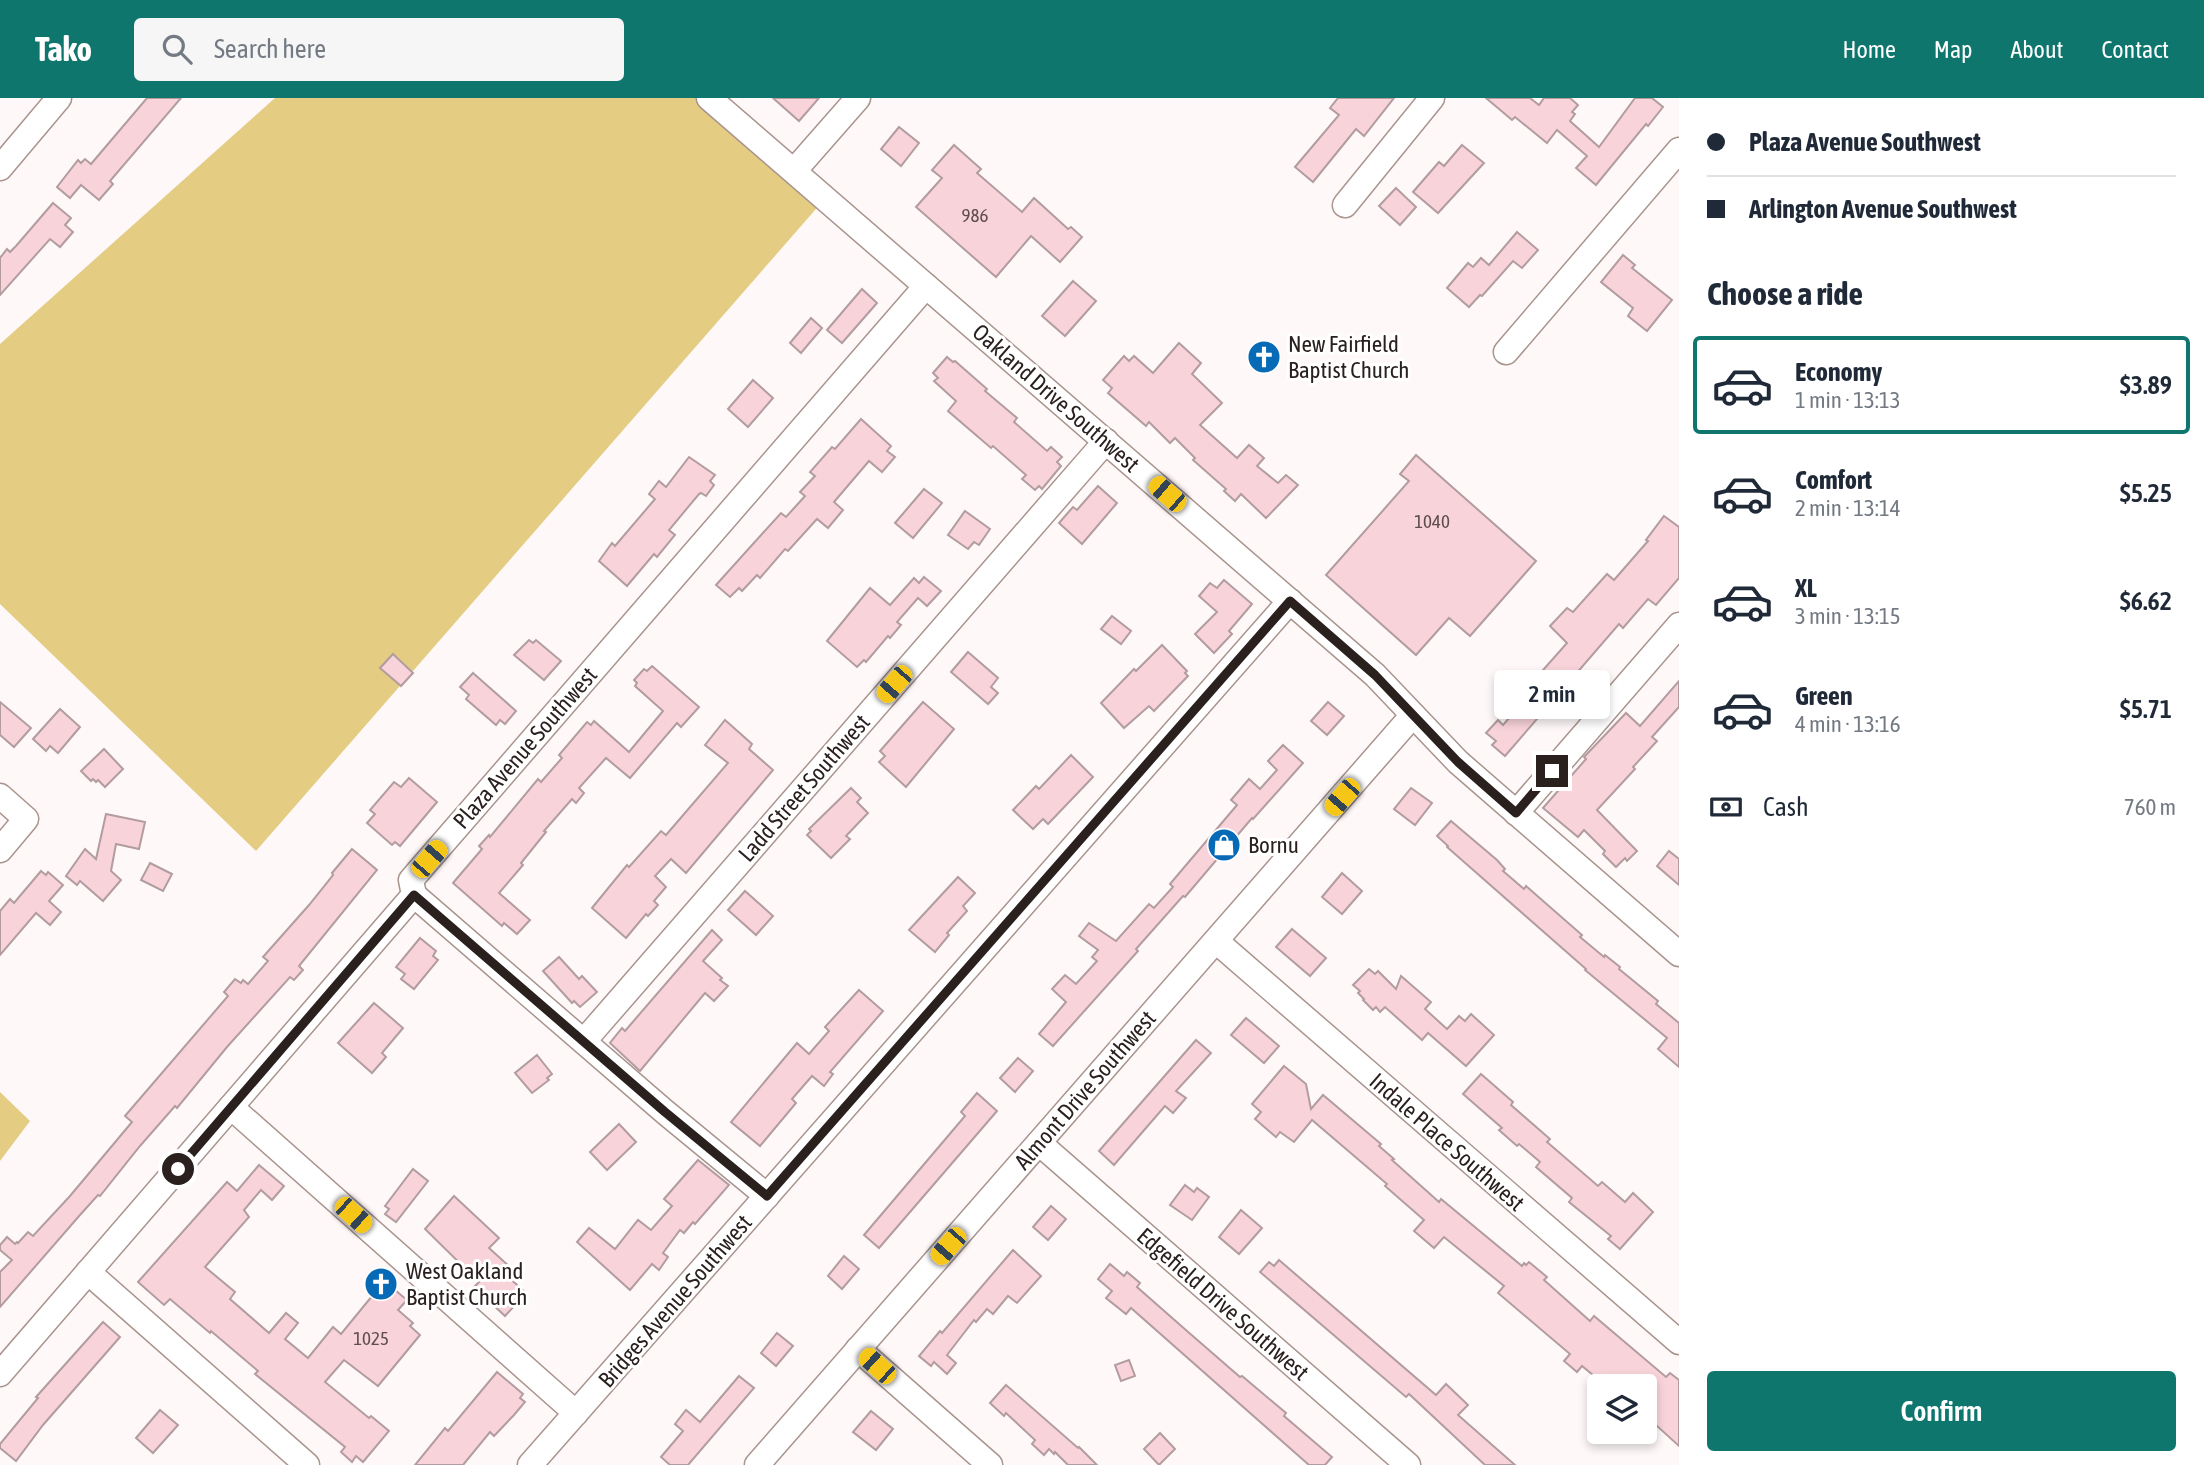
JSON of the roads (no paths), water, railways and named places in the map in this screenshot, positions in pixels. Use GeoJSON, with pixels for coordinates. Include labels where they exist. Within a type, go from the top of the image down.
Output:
{"type":"FeatureCollection","features":[{"type":"Feature","properties":{"kind":"street"},"geometry":{"type":"LineString","coordinates":[[0,168],[59,98]]}},
{"type":"Feature","properties":{"kind":"street","name":"Oakland Drive Southwest"},"geometry":{"type":"LineString","coordinates":[[709,98],[1375,675],[1458,762],[1679,954]]}},
{"type":"Feature","properties":{"kind":"street"},"geometry":{"type":"LineString","coordinates":[[794,171],[858,98]]}},
{"type":"Feature","properties":{"kind":"street"},"geometry":{"type":"LineString","coordinates":[[1345,205],[1432,98]]}},
{"type":"Feature","properties":{"kind":"street"},"geometry":{"type":"LineString","coordinates":[[1506,352],[1679,150]]}},
{"type":"Feature","properties":{"kind":"street","name":"Plaza Avenue Southwest"},"geometry":{"type":"LineString","coordinates":[[0,1374],[414,895],[411,880],[926,286]]}},
{"type":"Feature","properties":{"kind":"street","name":"Ladd Street Southwest"},"geometry":{"type":"LineString","coordinates":[[584,1041],[1106,441]]}},
{"type":"Feature","properties":{"kind":"street","name":"Bridges Avenue Southwest"},"geometry":{"type":"LineString","coordinates":[[530,1465],[1290,601]]}},
{"type":"Feature","properties":{"kind":"street"},"geometry":{"type":"LineString","coordinates":[[1516,813],[1679,625]]}},
{"type":"Feature","properties":{"kind":"street","name":"Almont Drive Southwest"},"geometry":{"type":"LineString","coordinates":[[757,1465],[1413,715]]}},
{"type":"Feature","properties":{"kind":"street"},"geometry":{"type":"LineString","coordinates":[[0,796],[26,819],[0,849]]}},
{"type":"Feature","properties":{"kind":"street"},"geometry":{"type":"LineString","coordinates":[[414,895],[665,1112],[767,1196]]}},
{"type":"Feature","properties":{"kind":"street","name":"Indale Place Southwest"},"geometry":{"type":"LineString","coordinates":[[1216,941],[1679,1342]]}},
{"type":"Feature","properties":{"kind":"street"},"geometry":{"type":"LineString","coordinates":[[231,1107],[576,1413]]}},
{"type":"Feature","properties":{"kind":"street","name":"Edgefield Drive Southwest"},"geometry":{"type":"LineString","coordinates":[[1038,1143],[1408,1465]]}},
{"type":"Feature","properties":{"kind":"street"},"geometry":{"type":"LineString","coordinates":[[88,1272],[307,1465]]}},
{"type":"Feature","properties":{"kind":"street"},"geometry":{"type":"LineString","coordinates":[[858,1349],[990,1465]]}},
{"type":"Feature","properties":{"kind":"place","name":"New Fairfield Baptist Church"},"geometry":{"type":"Point","coordinates":[1264,357]}},
{"type":"Feature","properties":{"kind":"place","name":"Bornu"},"geometry":{"type":"Point","coordinates":[1224,845]}},
{"type":"Feature","properties":{"kind":"place","name":"West Oakland Baptist Church"},"geometry":{"type":"Point","coordinates":[381,1284]}}]}
